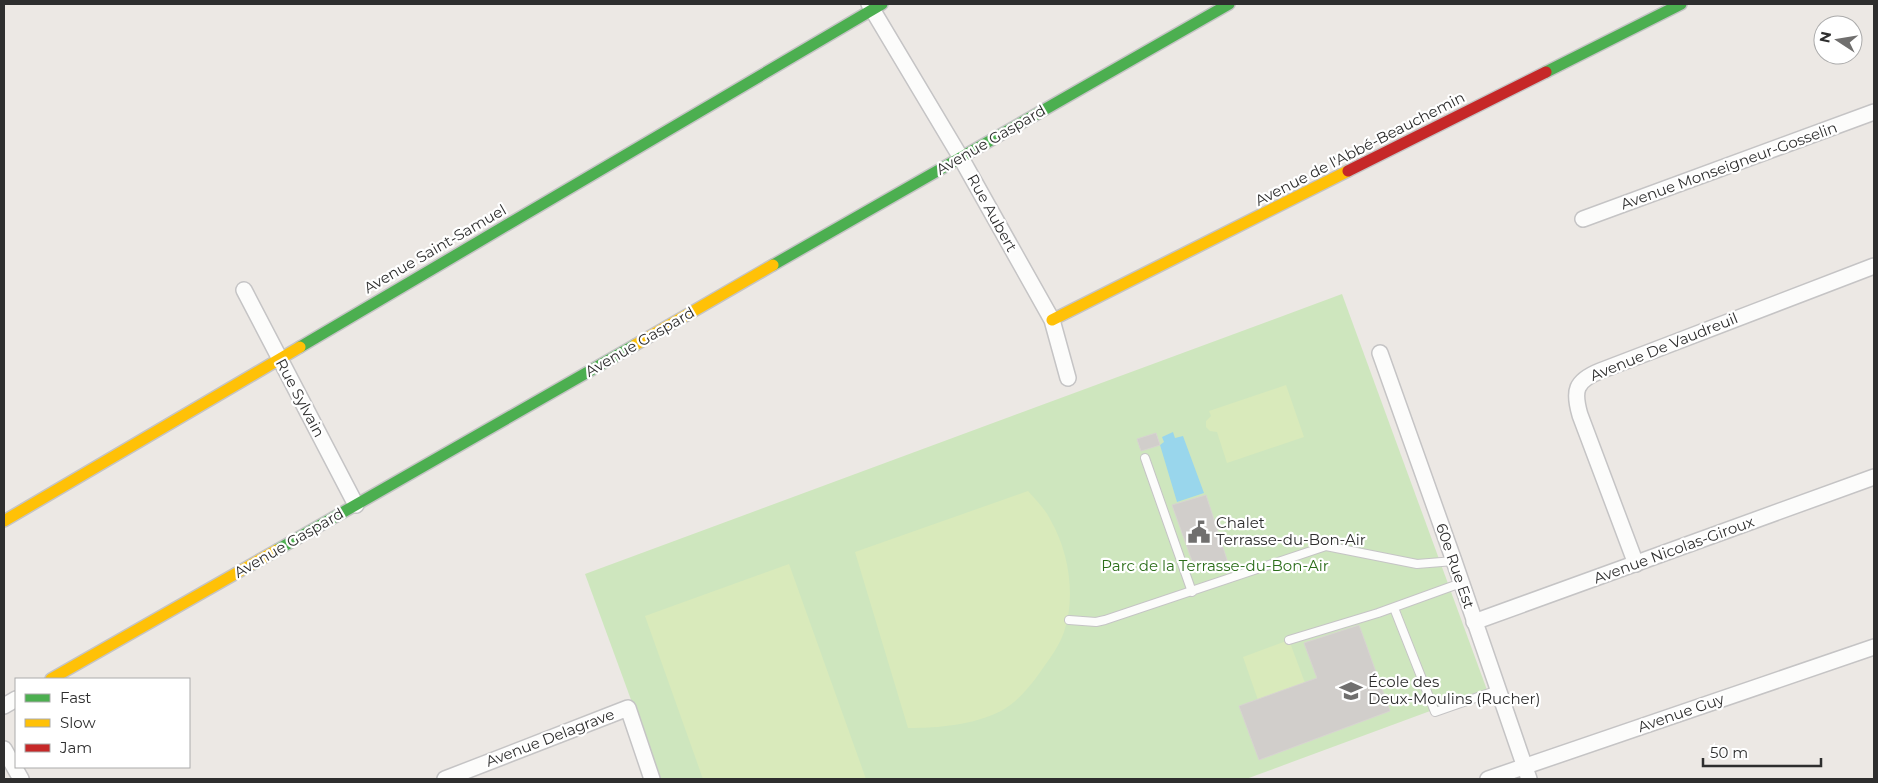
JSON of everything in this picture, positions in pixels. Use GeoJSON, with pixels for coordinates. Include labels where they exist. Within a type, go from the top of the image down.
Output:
{"type":"FeatureCollection","features":[{"type":"Feature","properties":{"kind":"street","name":"Avenue Gaspard"},"geometry":{"type":"LineString","coordinates":[[53,678],[1229,4]]}},
{"type":"Feature","properties":{"kind":"street","name":"Avenue de l'Abbé-Beauchemin"},"geometry":{"type":"LineString","coordinates":[[1052,320],[1676,5]]}},
{"type":"Feature","properties":{"kind":"street","name":"Rue Aubert"},"geometry":{"type":"LineString","coordinates":[[874,6],[1052,320],[1068,378]]}},
{"type":"Feature","properties":{"kind":"street","name":"Avenue Saint-Samuel"},"geometry":{"type":"LineString","coordinates":[[4,521],[874,6]]}},
{"type":"Feature","properties":{"kind":"street","name":"Avenue Monseigneur-Gosselin"},"geometry":{"type":"LineString","coordinates":[[1583,219],[1874,112]]}},
{"type":"Feature","properties":{"kind":"street","name":"Avenue De Vaudreuil"},"geometry":{"type":"LineString","coordinates":[[1636,564],[1580,416],[1575,398],[1578,386],[1587,376],[1600,370],[1874,266]]}},
{"type":"Feature","properties":{"kind":"street","name":"Rue Sylvain"},"geometry":{"type":"LineString","coordinates":[[244,290],[356,505]]}},
{"type":"Feature","properties":{"kind":"street","name":"60e Rue Est"},"geometry":{"type":"LineString","coordinates":[[1380,353],[1527,773]]}},
{"type":"Feature","properties":{"kind":"street","name":"Avenue Nicolas-Giroux"},"geometry":{"type":"LineString","coordinates":[[1474,622],[1874,477]]}},
{"type":"Feature","properties":{"kind":"street","name":"Avenue Guy"},"geometry":{"type":"LineString","coordinates":[[1488,779],[1527,773],[1874,647]]}},
{"type":"Feature","properties":{"kind":"street"},"geometry":{"type":"LineString","coordinates":[[4,706],[15,700]]}},
{"type":"Feature","properties":{"kind":"street","name":"Avenue Delagrave"},"geometry":{"type":"LineString","coordinates":[[445,779],[628,708],[652,779]]}},
{"type":"Feature","properties":{"kind":"street"},"geometry":{"type":"LineString","coordinates":[[4,749],[21,779]]}},
{"type":"Feature","properties":{"kind":"lane"},"geometry":{"type":"LineString","coordinates":[[1145,458],[1192,592]]}},
{"type":"Feature","properties":{"kind":"lane"},"geometry":{"type":"LineString","coordinates":[[1069,620],[1096,622],[1105,620],[1326,546],[1417,564],[1454,561]]}},
{"type":"Feature","properties":{"kind":"lane"},"geometry":{"type":"LineString","coordinates":[[1289,640],[1394,608],[1461,583]]}},
{"type":"Feature","properties":{"kind":"lane"},"geometry":{"type":"LineString","coordinates":[[1394,608],[1435,712],[1498,690]]}},
{"type":"Feature","properties":{"kind":"green space","name":"Parc de la Terrasse-du-Bon-Air"},"geometry":{"type":"Polygon","coordinates":[[[1342,294],[1487,690],[1246,779],[660,779],[585,574],[1342,294]]]}},
{"type":"Feature","properties":{"kind":"green space"},"geometry":{"type":"Polygon","coordinates":[[[1286,385],[1304,437],[1227,463],[1217,432],[1210,431],[1206,427],[1206,421],[1211,416],[1209,411],[1286,385]]]}},
{"type":"Feature","properties":{"kind":"green space"},"geometry":{"type":"Polygon","coordinates":[[[1028,491],[1041,505],[1057,533],[1069,575],[1070,604],[1068,618],[1060,641],[1030,686],[1014,702],[1001,711],[967,723],[908,728],[855,552],[1028,491]]]}},
{"type":"Feature","properties":{"kind":"green space"},"geometry":{"type":"Polygon","coordinates":[[[789,564],[866,779],[703,779],[645,616],[789,564]]]}},
{"type":"Feature","properties":{"kind":"green space"},"geometry":{"type":"Polygon","coordinates":[[[1289,640],[1305,683],[1258,700],[1243,657],[1289,640]]]}},
{"type":"Feature","properties":{"kind":"water"},"geometry":{"type":"Polygon","coordinates":[[[1173,432],[1175,438],[1183,436],[1204,493],[1177,502],[1160,445],[1164,442],[1162,437],[1173,432]]]}},
{"type":"Feature","properties":{"kind":"building"},"geometry":{"type":"Polygon","coordinates":[[[1156,433],[1160,445],[1141,451],[1137,439],[1156,433]]]}},
{"type":"Feature","properties":{"kind":"building"},"geometry":{"type":"Polygon","coordinates":[[[1206,495],[1228,563],[1196,572],[1172,505],[1206,495]]]}},
{"type":"Feature","properties":{"kind":"building","name":"École des Deux-Moulins (Rucher)"},"geometry":{"type":"Polygon","coordinates":[[[1359,625],[1390,711],[1259,760],[1239,706],[1317,678],[1304,643],[1359,625]]]}},
{"type":"Feature","properties":{"kind":"traffic: fast"},"geometry":{"type":"LineString","coordinates":[[300,347],[882,4]]}},
{"type":"Feature","properties":{"kind":"traffic: fast"},"geometry":{"type":"LineString","coordinates":[[773,265],[1229,4]]}},
{"type":"Feature","properties":{"kind":"traffic: fast"},"geometry":{"type":"LineString","coordinates":[[1546,72],[1681,4]]}},
{"type":"Feature","properties":{"kind":"traffic: fast"},"geometry":{"type":"LineString","coordinates":[[277,550],[635,345]]}},
{"type":"Feature","properties":{"kind":"traffic: slow"},"geometry":{"type":"LineString","coordinates":[[1052,320],[1348,171]]}},
{"type":"Feature","properties":{"kind":"traffic: slow"},"geometry":{"type":"LineString","coordinates":[[635,345],[773,265]]}},
{"type":"Feature","properties":{"kind":"traffic: slow"},"geometry":{"type":"LineString","coordinates":[[4,521],[300,347]]}},
{"type":"Feature","properties":{"kind":"traffic: slow"},"geometry":{"type":"LineString","coordinates":[[53,678],[277,550]]}},
{"type":"Feature","properties":{"kind":"traffic: jam"},"geometry":{"type":"LineString","coordinates":[[1348,171],[1546,72]]}},
{"type":"Feature","properties":{"kind":"place","name":"Chalet Terrasse-du-Bon-Air"},"geometry":{"type":"Point","coordinates":[1199,532]}},
{"type":"Feature","properties":{"kind":"place","name":"École des Deux-Moulins (Rucher)"},"geometry":{"type":"Point","coordinates":[1351,691]}}]}
